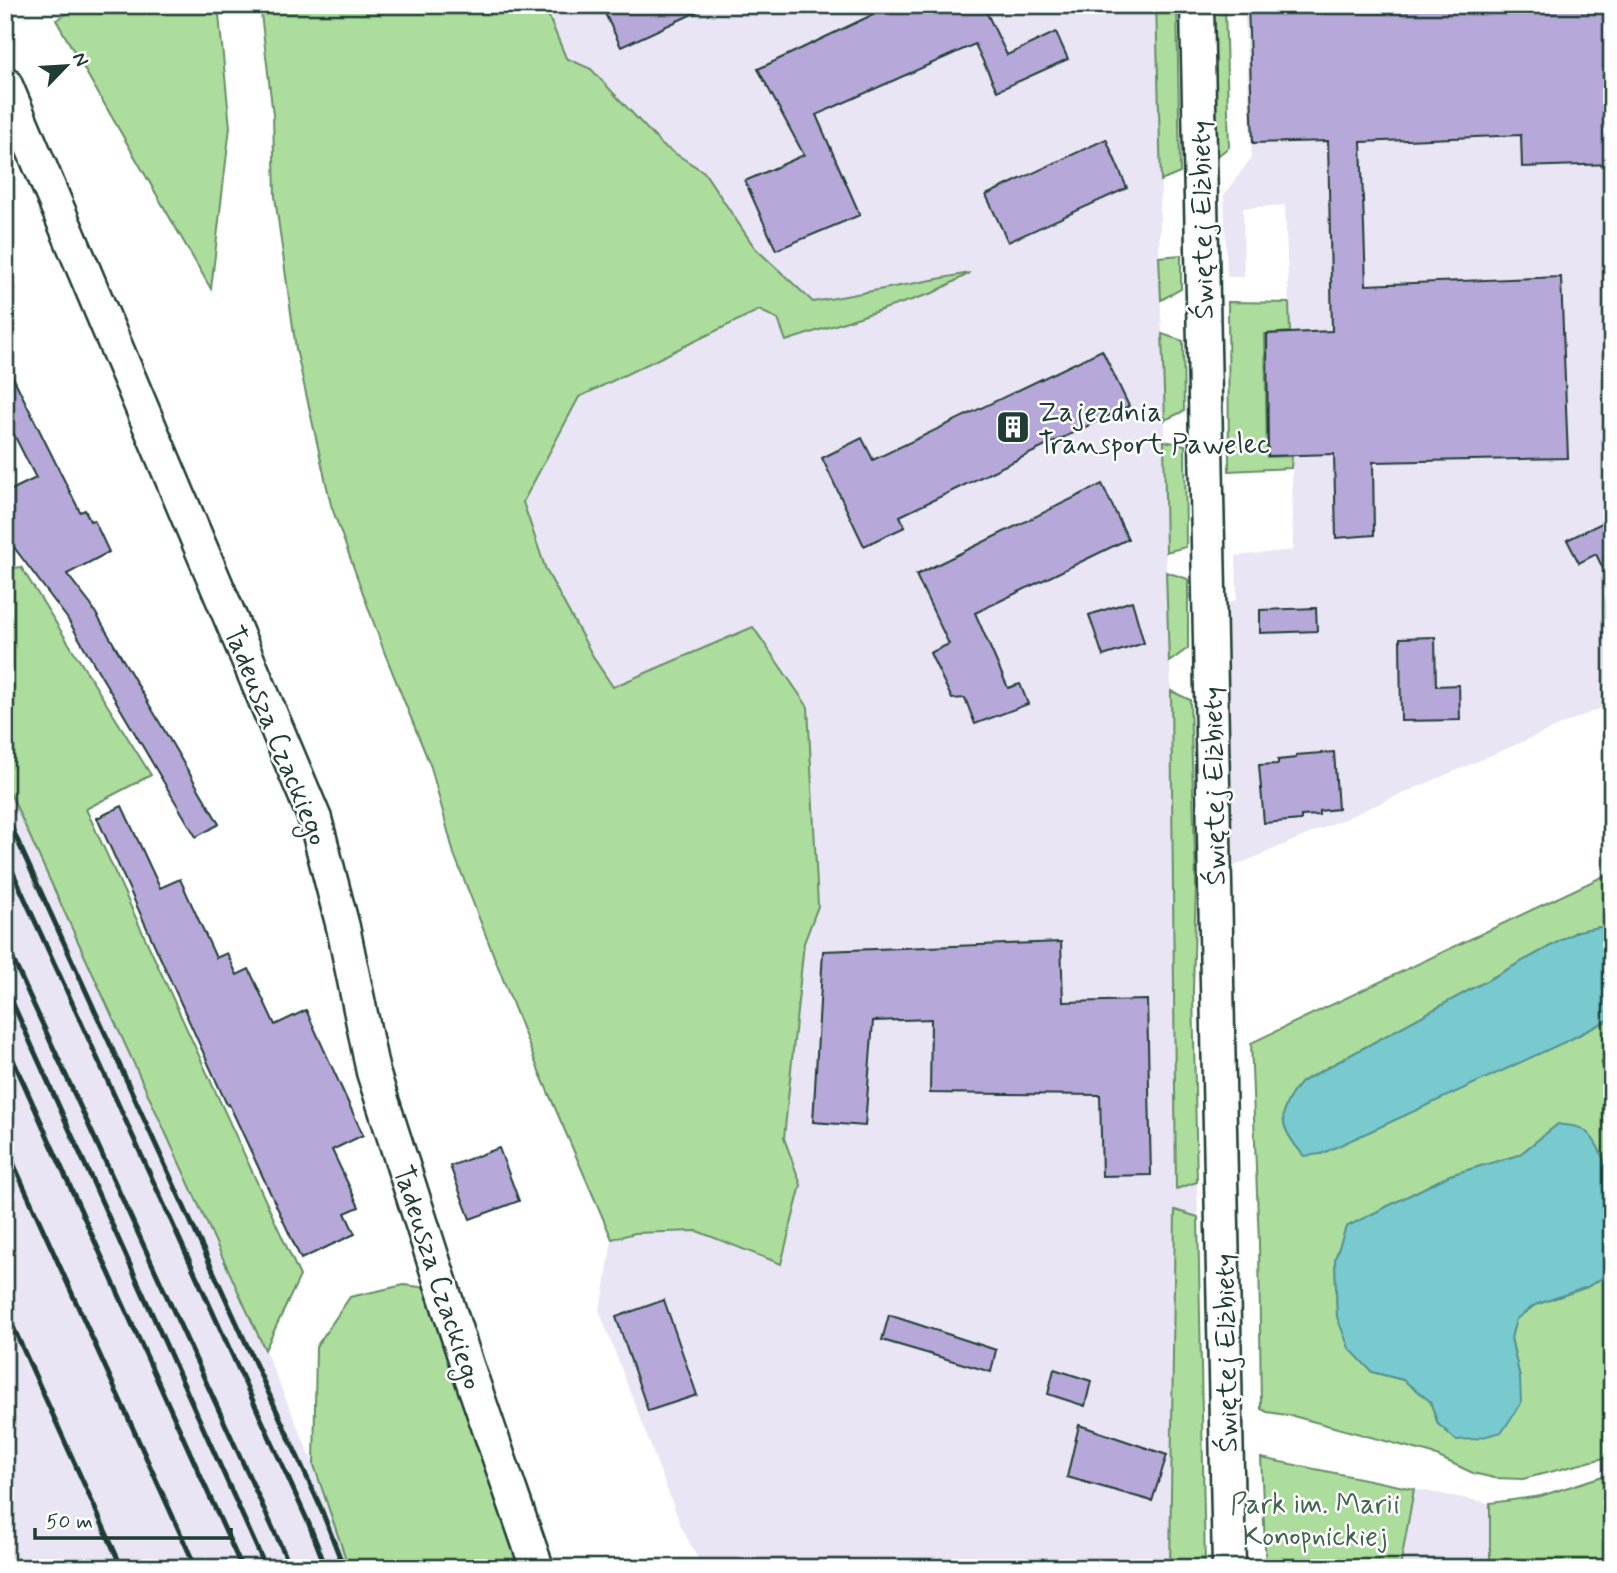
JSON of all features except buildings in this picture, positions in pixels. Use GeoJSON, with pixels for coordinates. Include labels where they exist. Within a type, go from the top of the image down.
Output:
{"type":"FeatureCollection","features":[{"type":"Feature","properties":{"kind":"street","name":"Świętej Elżbiety"},"geometry":{"type":"LineString","coordinates":[[1197,5],[1229,1568]]}},
{"type":"Feature","properties":{"kind":"street","name":"Tadeusza Czackiego"},"geometry":{"type":"LineString","coordinates":[[5,83],[315,819],[343,927],[373,1072],[467,1365],[537,1568]]}},
{"type":"Feature","properties":{"kind":"shaded area"},"geometry":{"type":"Polygon","coordinates":[[[544,5],[1156,5],[1166,572],[1172,707],[1176,1188],[1197,1182],[1198,1217],[1175,1211],[1170,1568],[703,1568],[681,1526],[599,1310],[612,1239],[635,1233],[697,1231],[781,1264],[801,1186],[784,1138],[804,943],[818,906],[781,670],[753,627],[613,687],[595,660],[546,570],[523,502],[579,397],[759,309],[778,319],[787,340],[967,274],[813,302],[755,248],[704,172],[662,145],[591,69],[566,58],[544,5]]]}},
{"type":"Feature","properties":{"kind":"shaded area"},"geometry":{"type":"Polygon","coordinates":[[[1244,5],[1612,5],[1612,703],[1228,869],[1224,606],[1237,599],[1236,556],[1293,550],[1292,457],[1267,457],[1265,334],[1290,332],[1285,205],[1243,208],[1244,277],[1227,277],[1224,195],[1252,157],[1244,5]]]}},
{"type":"Feature","properties":{"kind":"shaded area"},"geometry":{"type":"Polygon","coordinates":[[[5,782],[265,1350],[314,1465],[349,1568],[5,1568],[5,782]]]}},
{"type":"Feature","properties":{"kind":"shaded area"},"geometry":{"type":"Polygon","coordinates":[[[1414,1489],[1490,1503],[1490,1568],[1400,1568],[1414,1489]]]}},
{"type":"Feature","properties":{"kind":"green space"},"geometry":{"type":"Polygon","coordinates":[[[82,5],[218,5],[230,127],[211,289],[56,20],[82,5]]]}},
{"type":"Feature","properties":{"kind":"green space"},"geometry":{"type":"Polygon","coordinates":[[[260,5],[544,5],[566,58],[591,69],[662,145],[704,172],[755,248],[813,302],[970,273],[933,293],[786,341],[778,319],[759,310],[579,397],[523,502],[546,570],[595,660],[613,687],[753,627],[808,707],[818,906],[804,943],[784,1138],[801,1185],[781,1264],[697,1231],[635,1233],[612,1239],[539,1071],[454,854],[431,767],[385,654],[331,505],[296,349],[275,197],[273,115],[260,5]]]}},
{"type":"Feature","properties":{"kind":"green space"},"geometry":{"type":"Polygon","coordinates":[[[1156,5],[1177,5],[1180,173],[1161,181],[1156,5]]]}},
{"type":"Feature","properties":{"kind":"green space"},"geometry":{"type":"Polygon","coordinates":[[[1212,5],[1225,6],[1229,147],[1215,158],[1212,5]]]}},
{"type":"Feature","properties":{"kind":"green space"},"geometry":{"type":"Polygon","coordinates":[[[1181,255],[1181,289],[1161,300],[1159,257],[1181,255]]]}},
{"type":"Feature","properties":{"kind":"green space"},"geometry":{"type":"Polygon","coordinates":[[[1228,302],[1289,303],[1290,332],[1265,334],[1267,457],[1292,456],[1291,468],[1229,471],[1228,302]]]}},
{"type":"Feature","properties":{"kind":"green space"},"geometry":{"type":"Polygon","coordinates":[[[1162,334],[1183,341],[1184,411],[1165,420],[1162,334]]]}},
{"type":"Feature","properties":{"kind":"green space"},"geometry":{"type":"Polygon","coordinates":[[[1164,441],[1185,445],[1186,547],[1166,552],[1164,441]]]}},
{"type":"Feature","properties":{"kind":"green space"},"geometry":{"type":"Polygon","coordinates":[[[21,567],[151,775],[86,809],[300,1276],[265,1350],[5,782],[5,569],[21,567]]]}},
{"type":"Feature","properties":{"kind":"green space"},"geometry":{"type":"Polygon","coordinates":[[[1166,572],[1188,579],[1188,648],[1169,662],[1166,572]]]}},
{"type":"Feature","properties":{"kind":"green space"},"geometry":{"type":"Polygon","coordinates":[[[1171,691],[1190,700],[1196,884],[1193,991],[1197,1182],[1176,1189],[1171,691]]]}},
{"type":"Feature","properties":{"kind":"green space"},"geometry":{"type":"Polygon","coordinates":[[[1612,872],[1612,930],[1600,927],[1578,931],[1301,1082],[1569,1040],[1612,1018],[1612,1057],[1601,1062],[1612,1085],[1612,1176],[1608,1163],[1558,1124],[1519,1155],[1450,1175],[1347,1227],[1335,1259],[1337,1317],[1372,1372],[1403,1380],[1430,1401],[1438,1424],[1520,1378],[1511,1338],[1516,1319],[1535,1305],[1587,1287],[1612,1272],[1612,1456],[1523,1479],[1494,1478],[1473,1473],[1430,1453],[1261,1409],[1259,1243],[1251,1043],[1612,872]]]}},
{"type":"Feature","properties":{"kind":"green space"},"geometry":{"type":"Polygon","coordinates":[[[1175,1210],[1198,1217],[1205,1565],[1170,1568],[1175,1210]]]}},
{"type":"Feature","properties":{"kind":"green space"},"geometry":{"type":"Polygon","coordinates":[[[404,1285],[428,1288],[527,1568],[349,1568],[314,1465],[316,1347],[350,1297],[404,1285]]]}},
{"type":"Feature","properties":{"kind":"green space","name":"Park im. Marii Konopnickiej"},"geometry":{"type":"Polygon","coordinates":[[[1261,1458],[1414,1489],[1400,1568],[1266,1568],[1261,1458]]]}},
{"type":"Feature","properties":{"kind":"green space"},"geometry":{"type":"Polygon","coordinates":[[[1612,1473],[1612,1568],[1490,1568],[1490,1503],[1541,1496],[1612,1473]]]}},
{"type":"Feature","properties":{"kind":"water"},"geometry":{"type":"Polygon","coordinates":[[[1600,927],[1612,930],[1612,1018],[1321,1154],[1304,1156],[1289,1136],[1283,1119],[1284,1111],[1301,1082],[1578,931],[1600,927]]]}},
{"type":"Feature","properties":{"kind":"water"},"geometry":{"type":"Polygon","coordinates":[[[1558,1124],[1584,1130],[1595,1141],[1602,1157],[1612,1215],[1612,1272],[1587,1287],[1535,1305],[1516,1319],[1511,1338],[1520,1378],[1521,1403],[1502,1432],[1475,1439],[1456,1440],[1438,1424],[1430,1401],[1403,1380],[1372,1372],[1349,1348],[1337,1317],[1335,1259],[1346,1227],[1450,1175],[1519,1155],[1558,1124]]]}},
{"type":"Feature","properties":{"kind":"railway"},"geometry":{"type":"LineString","coordinates":[[5,813],[320,1506],[344,1568]]}},
{"type":"Feature","properties":{"kind":"railway"},"geometry":{"type":"LineString","coordinates":[[5,855],[309,1524],[326,1568]]}},
{"type":"Feature","properties":{"kind":"railway"},"geometry":{"type":"LineString","coordinates":[[5,942],[291,1568]]}},
{"type":"Feature","properties":{"kind":"railway"},"geometry":{"type":"LineString","coordinates":[[5,986],[266,1568]]}},
{"type":"Feature","properties":{"kind":"railway"},"geometry":{"type":"LineString","coordinates":[[5,1042],[242,1568]]}},
{"type":"Feature","properties":{"kind":"railway"},"geometry":{"type":"LineString","coordinates":[[5,1145],[196,1568]]}},
{"type":"Feature","properties":{"kind":"railway"},"geometry":{"type":"LineString","coordinates":[[5,1309],[122,1568]]}},
{"type":"Feature","properties":{"kind":"place","name":"Zajezdnia Transport Pawelec"},"geometry":{"type":"Point","coordinates":[1013,427]}}]}
